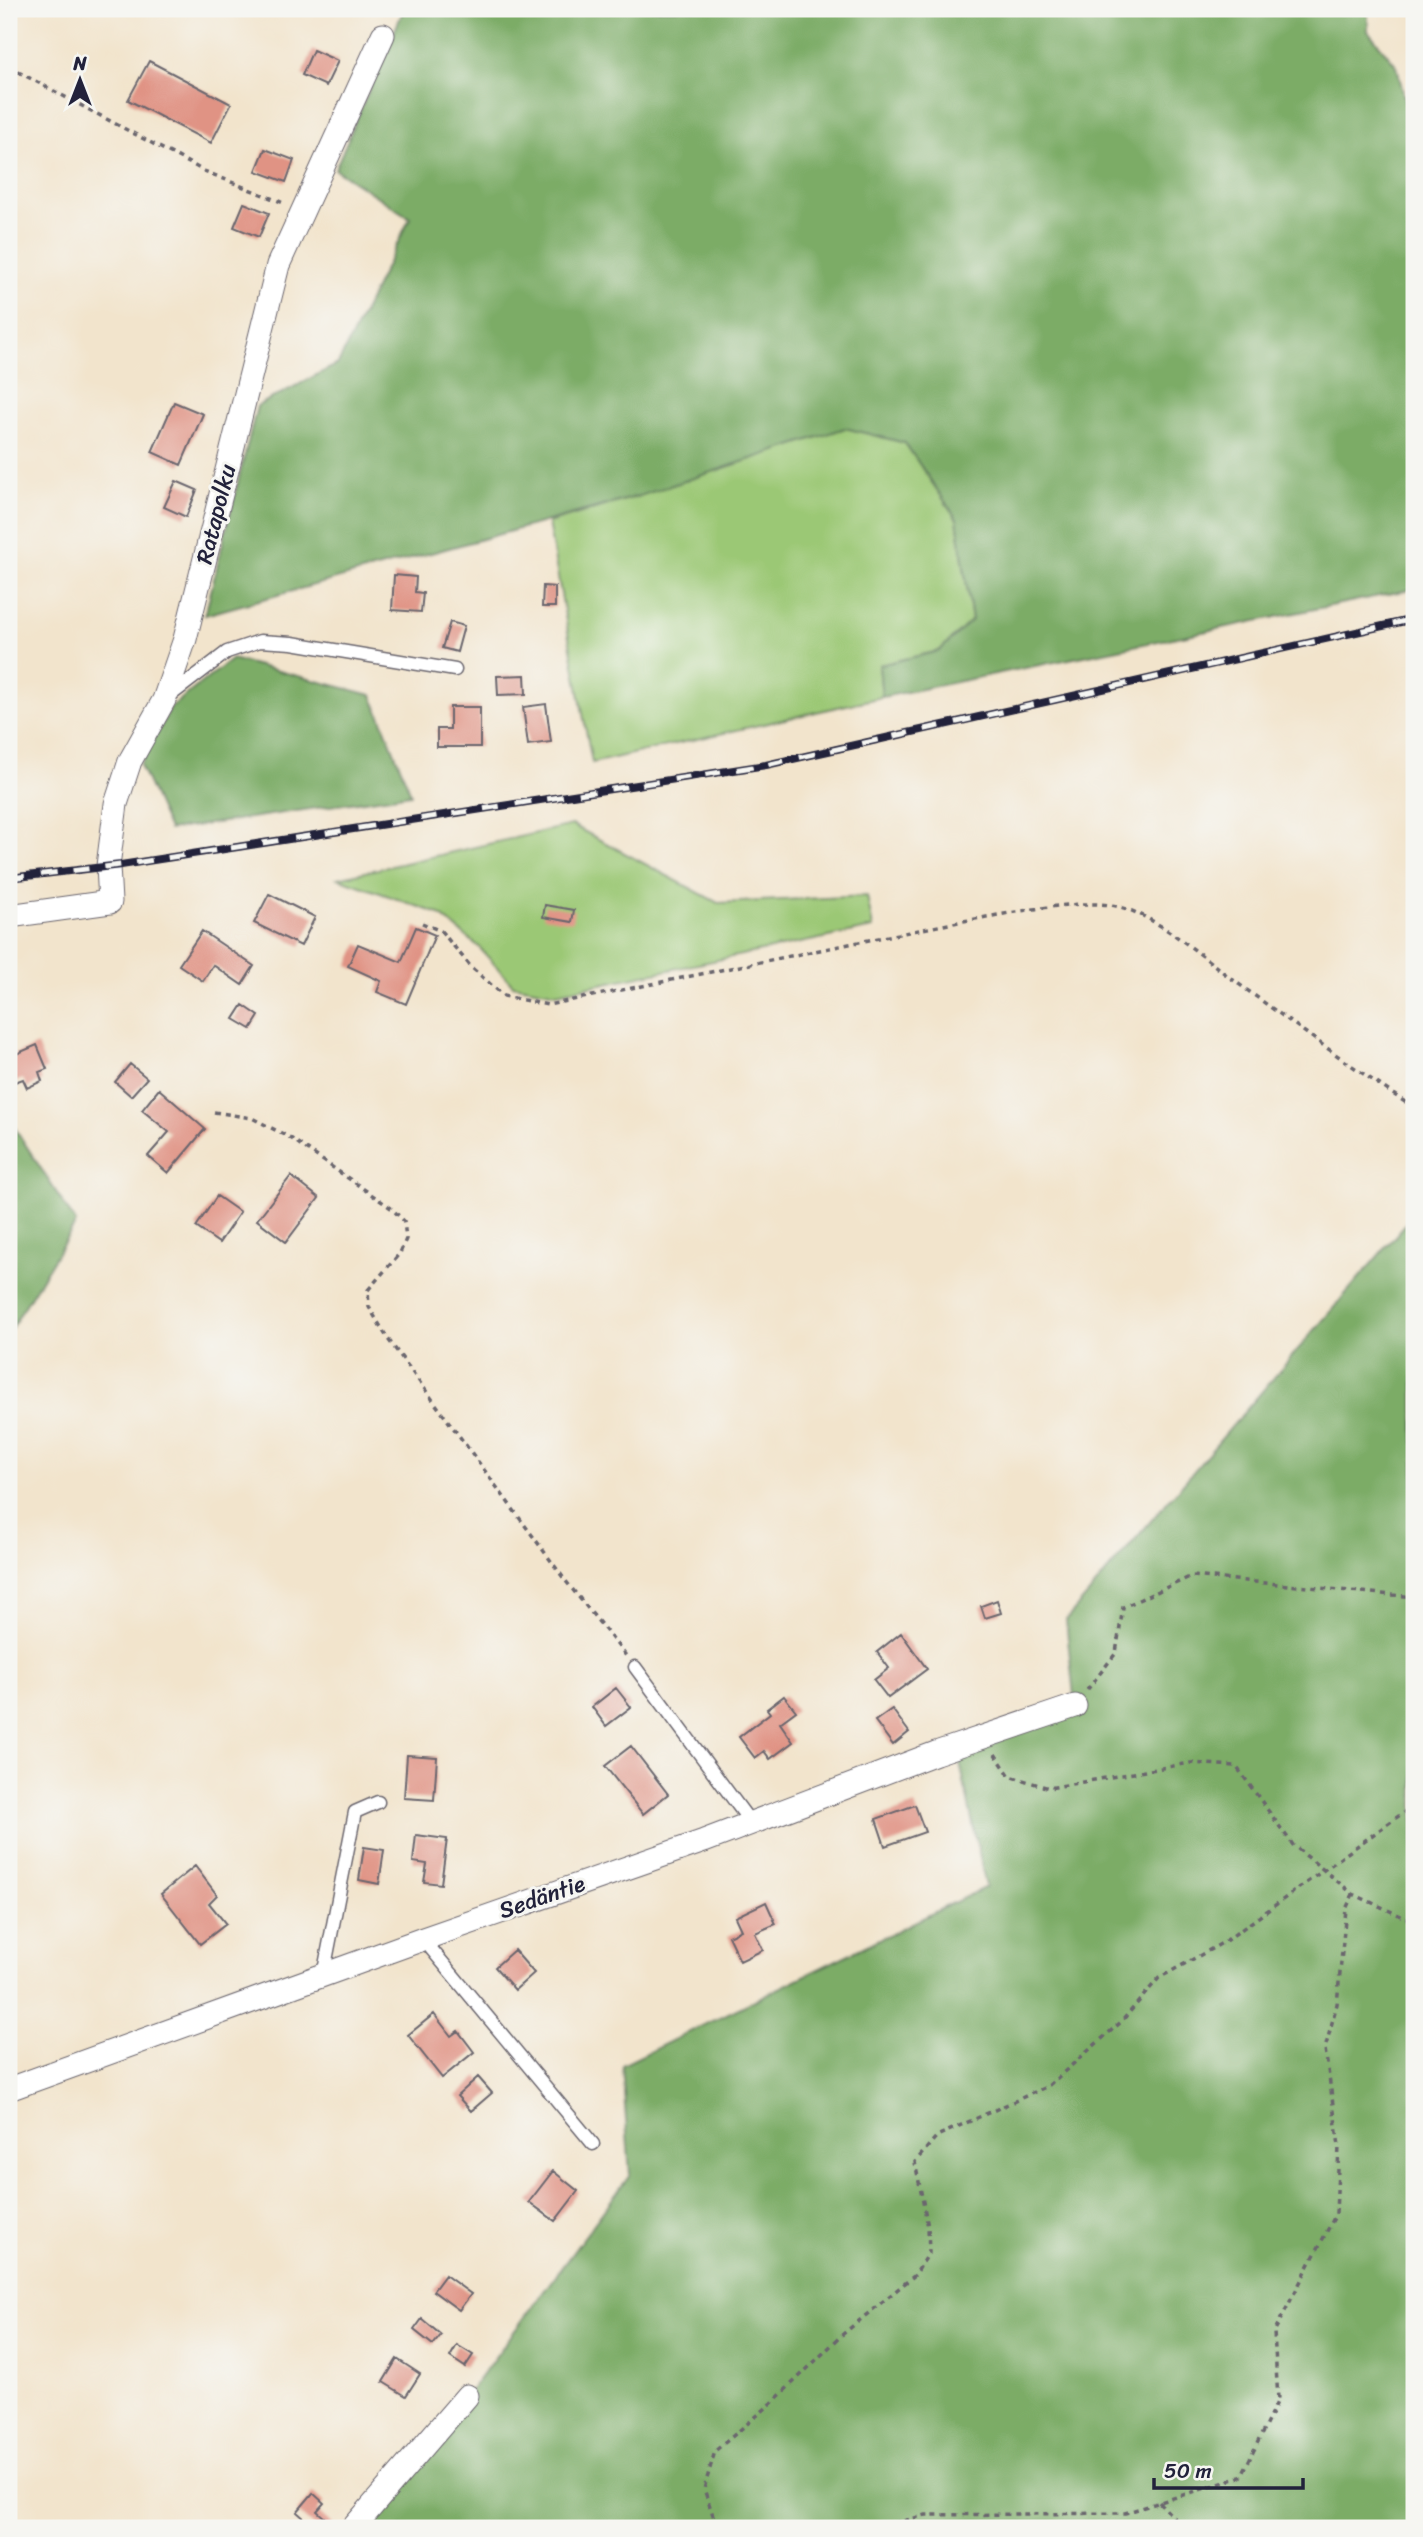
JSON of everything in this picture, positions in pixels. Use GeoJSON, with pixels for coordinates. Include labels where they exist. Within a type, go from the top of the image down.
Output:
{"type":"FeatureCollection","features":[{"type":"Feature","properties":{"kind":"street","name":"Ratapolku"},"geometry":{"type":"LineString","coordinates":[[9,916],[110,902],[108,866],[116,804],[130,761],[164,700],[185,639],[278,265],[383,36]]}},
{"type":"Feature","properties":{"kind":"street","name":"Sedäntie"},"geometry":{"type":"LineString","coordinates":[[9,2089],[751,1823],[936,1753],[1075,1706]]}},
{"type":"Feature","properties":{"kind":"street"},"geometry":{"type":"LineString","coordinates":[[353,2528],[467,2396]]}},
{"type":"Feature","properties":{"kind":"lane"},"geometry":{"type":"LineString","coordinates":[[164,700],[227,652],[260,641],[292,643],[455,670]]}},
{"type":"Feature","properties":{"kind":"lane"},"geometry":{"type":"LineString","coordinates":[[635,1667],[751,1823]]}},
{"type":"Feature","properties":{"kind":"lane"},"geometry":{"type":"LineString","coordinates":[[323,1976],[355,1812],[378,1802]]}},
{"type":"Feature","properties":{"kind":"lane"},"geometry":{"type":"LineString","coordinates":[[423,1939],[593,2144]]}},
{"type":"Feature","properties":{"kind":"path"},"geometry":{"type":"LineString","coordinates":[[9,68],[204,171],[276,198],[303,213]]}},
{"type":"Feature","properties":{"kind":"path"},"geometry":{"type":"LineString","coordinates":[[422,923],[441,931],[472,968],[504,996],[548,1005],[975,919],[1082,905],[1115,906],[1146,918],[1173,935],[1328,1049],[1414,1108]]}},
{"type":"Feature","properties":{"kind":"path"},"geometry":{"type":"LineString","coordinates":[[214,1112],[252,1118],[289,1137],[391,1208],[404,1221],[405,1239],[400,1252],[368,1290],[369,1307],[388,1339],[565,1580],[635,1667]]}},
{"type":"Feature","properties":{"kind":"path"},"geometry":{"type":"LineString","coordinates":[[1075,1706],[1116,1653],[1123,1607],[1192,1576],[1414,1597]]}},
{"type":"Feature","properties":{"kind":"path"},"geometry":{"type":"LineString","coordinates":[[983,1738],[1010,1776],[1049,1788],[1190,1763],[1236,1766],[1293,1845],[1353,1894],[1414,1922]]}},
{"type":"Feature","properties":{"kind":"path"},"geometry":{"type":"LineString","coordinates":[[739,2528],[715,2521],[704,2489],[715,2451],[772,2403],[843,2334],[915,2275],[929,2253],[928,2227],[915,2162],[937,2136],[1048,2086],[1121,2022],[1159,1978],[1224,1942],[1414,1805]]}},
{"type":"Feature","properties":{"kind":"path"},"geometry":{"type":"LineString","coordinates":[[875,2528],[926,2515],[1125,2513],[1241,2477],[1278,2400],[1274,2332],[1336,2214],[1339,2146],[1325,2049],[1337,2004],[1346,1909],[1353,1894]]}},
{"type":"Feature","properties":{"kind":"path"},"geometry":{"type":"LineString","coordinates":[[1159,2502],[1184,2528]]}},
{"type":"Feature","properties":{"kind":"green space"},"geometry":{"type":"Polygon","coordinates":[[[404,9],[1368,9],[1368,31],[1397,66],[1414,141],[1414,589],[882,697],[879,665],[939,651],[972,620],[957,519],[905,443],[845,428],[639,496],[205,615],[257,406],[338,364],[410,218],[335,169],[404,9]]]}},
{"type":"Feature","properties":{"kind":"green space"},"geometry":{"type":"Polygon","coordinates":[[[845,428],[905,443],[957,519],[972,621],[939,651],[879,665],[882,697],[592,763],[548,523],[845,428]]]}},
{"type":"Feature","properties":{"kind":"green space"},"geometry":{"type":"Polygon","coordinates":[[[232,659],[372,695],[411,794],[169,830],[140,765],[171,707],[232,659]]]}},
{"type":"Feature","properties":{"kind":"green space"},"geometry":{"type":"Polygon","coordinates":[[[572,825],[718,903],[867,896],[873,928],[557,993],[513,985],[478,946],[439,914],[338,878],[572,825]]]}},
{"type":"Feature","properties":{"kind":"green space"},"geometry":{"type":"Polygon","coordinates":[[[9,1119],[76,1223],[9,1332],[9,1119]]]}},
{"type":"Feature","properties":{"kind":"green space"},"geometry":{"type":"Polygon","coordinates":[[[1414,1214],[1414,2528],[348,2528],[470,2391],[630,2175],[622,2065],[986,1887],[959,1758],[983,1738],[1075,1706],[1066,1620],[1414,1214]]]}},
{"type":"Feature","properties":{"kind":"building"},"geometry":{"type":"Polygon","coordinates":[[[313,50],[338,61],[326,86],[302,75],[313,50]]]}},
{"type":"Feature","properties":{"kind":"building"},"geometry":{"type":"Polygon","coordinates":[[[149,61],[231,104],[211,143],[128,100],[149,61]]]}},
{"type":"Feature","properties":{"kind":"building"},"geometry":{"type":"Polygon","coordinates":[[[265,149],[294,160],[286,182],[256,171],[265,149]]]}},
{"type":"Feature","properties":{"kind":"building"},"geometry":{"type":"Polygon","coordinates":[[[244,203],[269,213],[259,237],[234,227],[244,203]]]}},
{"type":"Feature","properties":{"kind":"building"},"geometry":{"type":"Polygon","coordinates":[[[174,402],[203,414],[181,465],[152,452],[174,402]]]}},
{"type":"Feature","properties":{"kind":"building"},"geometry":{"type":"Polygon","coordinates":[[[176,481],[197,490],[186,517],[164,507],[176,481]]]}},
{"type":"Feature","properties":{"kind":"building"},"geometry":{"type":"Polygon","coordinates":[[[394,575],[416,577],[415,592],[423,593],[421,612],[392,610],[394,575]]]}},
{"type":"Feature","properties":{"kind":"building"},"geometry":{"type":"Polygon","coordinates":[[[543,586],[555,587],[555,607],[542,607],[543,586]]]}},
{"type":"Feature","properties":{"kind":"building"},"geometry":{"type":"Polygon","coordinates":[[[450,622],[464,626],[457,652],[442,648],[450,622]]]}},
{"type":"Feature","properties":{"kind":"building"},"geometry":{"type":"Polygon","coordinates":[[[525,675],[526,694],[498,695],[497,676],[525,675]]]}},
{"type":"Feature","properties":{"kind":"building"},"geometry":{"type":"Polygon","coordinates":[[[546,704],[551,742],[528,745],[523,707],[546,704]]]}},
{"type":"Feature","properties":{"kind":"building"},"geometry":{"type":"Polygon","coordinates":[[[450,707],[480,707],[480,747],[437,747],[437,729],[450,729],[450,707]]]}},
{"type":"Feature","properties":{"kind":"building"},"geometry":{"type":"Polygon","coordinates":[[[269,894],[315,917],[301,946],[254,923],[269,894]]]}},
{"type":"Feature","properties":{"kind":"building"},"geometry":{"type":"Polygon","coordinates":[[[545,905],[574,910],[572,922],[543,917],[545,905]]]}},
{"type":"Feature","properties":{"kind":"building"},"geometry":{"type":"Polygon","coordinates":[[[416,927],[435,935],[406,1004],[377,992],[381,981],[348,966],[358,944],[401,962],[416,927]]]}},
{"type":"Feature","properties":{"kind":"building"},"geometry":{"type":"Polygon","coordinates":[[[202,931],[254,966],[242,985],[213,965],[203,981],[179,965],[202,931]]]}},
{"type":"Feature","properties":{"kind":"building"},"geometry":{"type":"Polygon","coordinates":[[[243,1005],[259,1016],[251,1029],[234,1019],[243,1005]]]}},
{"type":"Feature","properties":{"kind":"building"},"geometry":{"type":"Polygon","coordinates":[[[37,1045],[47,1069],[39,1072],[42,1081],[27,1088],[23,1079],[15,1082],[9,1067],[9,1057],[37,1045]]]}},
{"type":"Feature","properties":{"kind":"building"},"geometry":{"type":"Polygon","coordinates":[[[130,1064],[147,1078],[131,1096],[115,1082],[130,1064]]]}},
{"type":"Feature","properties":{"kind":"building"},"geometry":{"type":"Polygon","coordinates":[[[159,1089],[205,1129],[168,1173],[148,1156],[169,1132],[142,1110],[159,1089]]]}},
{"type":"Feature","properties":{"kind":"building"},"geometry":{"type":"Polygon","coordinates":[[[291,1176],[319,1198],[286,1242],[257,1220],[291,1176]]]}},
{"type":"Feature","properties":{"kind":"building"},"geometry":{"type":"Polygon","coordinates":[[[217,1196],[240,1212],[219,1243],[196,1227],[217,1196]]]}},
{"type":"Feature","properties":{"kind":"building"},"geometry":{"type":"Polygon","coordinates":[[[997,1600],[1001,1613],[985,1618],[981,1606],[997,1600]]]}},
{"type":"Feature","properties":{"kind":"building"},"geometry":{"type":"Polygon","coordinates":[[[901,1633],[927,1669],[888,1698],[874,1680],[889,1668],[877,1652],[901,1633]]]}},
{"type":"Feature","properties":{"kind":"building"},"geometry":{"type":"Polygon","coordinates":[[[616,1688],[631,1707],[606,1726],[592,1707],[616,1688]]]}},
{"type":"Feature","properties":{"kind":"building"},"geometry":{"type":"Polygon","coordinates":[[[784,1696],[796,1711],[780,1723],[793,1742],[770,1759],[764,1751],[755,1758],[739,1737],[770,1713],[767,1709],[784,1696]]]}},
{"type":"Feature","properties":{"kind":"building"},"geometry":{"type":"Polygon","coordinates":[[[892,1709],[909,1732],[893,1745],[875,1721],[892,1709]]]}},
{"type":"Feature","properties":{"kind":"building"},"geometry":{"type":"Polygon","coordinates":[[[631,1746],[668,1794],[643,1814],[605,1766],[631,1746]]]}},
{"type":"Feature","properties":{"kind":"building"},"geometry":{"type":"Polygon","coordinates":[[[407,1755],[437,1757],[434,1800],[404,1798],[407,1755]]]}},
{"type":"Feature","properties":{"kind":"building"},"geometry":{"type":"Polygon","coordinates":[[[915,1805],[925,1832],[885,1846],[876,1819],[915,1805]]]}},
{"type":"Feature","properties":{"kind":"building"},"geometry":{"type":"Polygon","coordinates":[[[416,1835],[447,1839],[441,1884],[424,1882],[427,1864],[413,1862],[416,1835]]]}},
{"type":"Feature","properties":{"kind":"building"},"geometry":{"type":"Polygon","coordinates":[[[364,1847],[384,1850],[379,1884],[359,1880],[364,1847]]]}},
{"type":"Feature","properties":{"kind":"building"},"geometry":{"type":"Polygon","coordinates":[[[195,1866],[217,1895],[209,1903],[226,1924],[200,1944],[161,1894],[195,1866]]]}},
{"type":"Feature","properties":{"kind":"building"},"geometry":{"type":"Polygon","coordinates":[[[766,1902],[776,1924],[755,1933],[763,1950],[740,1961],[728,1936],[741,1930],[735,1917],[766,1902]]]}},
{"type":"Feature","properties":{"kind":"building"},"geometry":{"type":"Polygon","coordinates":[[[514,1950],[534,1973],[515,1990],[495,1967],[514,1950]]]}},
{"type":"Feature","properties":{"kind":"building"},"geometry":{"type":"Polygon","coordinates":[[[434,2014],[451,2036],[458,2031],[474,2052],[442,2078],[408,2035],[434,2014]]]}},
{"type":"Feature","properties":{"kind":"building"},"geometry":{"type":"Polygon","coordinates":[[[478,2077],[492,2093],[471,2111],[457,2096],[478,2077]]]}},
{"type":"Feature","properties":{"kind":"building"},"geometry":{"type":"Polygon","coordinates":[[[553,2171],[578,2191],[555,2221],[529,2202],[553,2171]]]}},
{"type":"Feature","properties":{"kind":"building"},"geometry":{"type":"Polygon","coordinates":[[[445,2275],[471,2294],[459,2310],[433,2291],[445,2275]]]}},
{"type":"Feature","properties":{"kind":"building"},"geometry":{"type":"Polygon","coordinates":[[[422,2319],[441,2335],[433,2345],[414,2330],[422,2319]]]}},
{"type":"Feature","properties":{"kind":"building"},"geometry":{"type":"Polygon","coordinates":[[[457,2345],[473,2355],[465,2367],[450,2357],[457,2345]]]}},
{"type":"Feature","properties":{"kind":"building"},"geometry":{"type":"Polygon","coordinates":[[[397,2359],[420,2374],[406,2396],[383,2382],[397,2359]]]}},
{"type":"Feature","properties":{"kind":"building"},"geometry":{"type":"Polygon","coordinates":[[[313,2493],[324,2503],[317,2511],[334,2526],[332,2528],[315,2528],[297,2512],[313,2493]]]}},
{"type":"Feature","properties":{"kind":"railway"},"geometry":{"type":"LineString","coordinates":[[9,878],[121,865],[766,765],[1414,619]]}}]}
